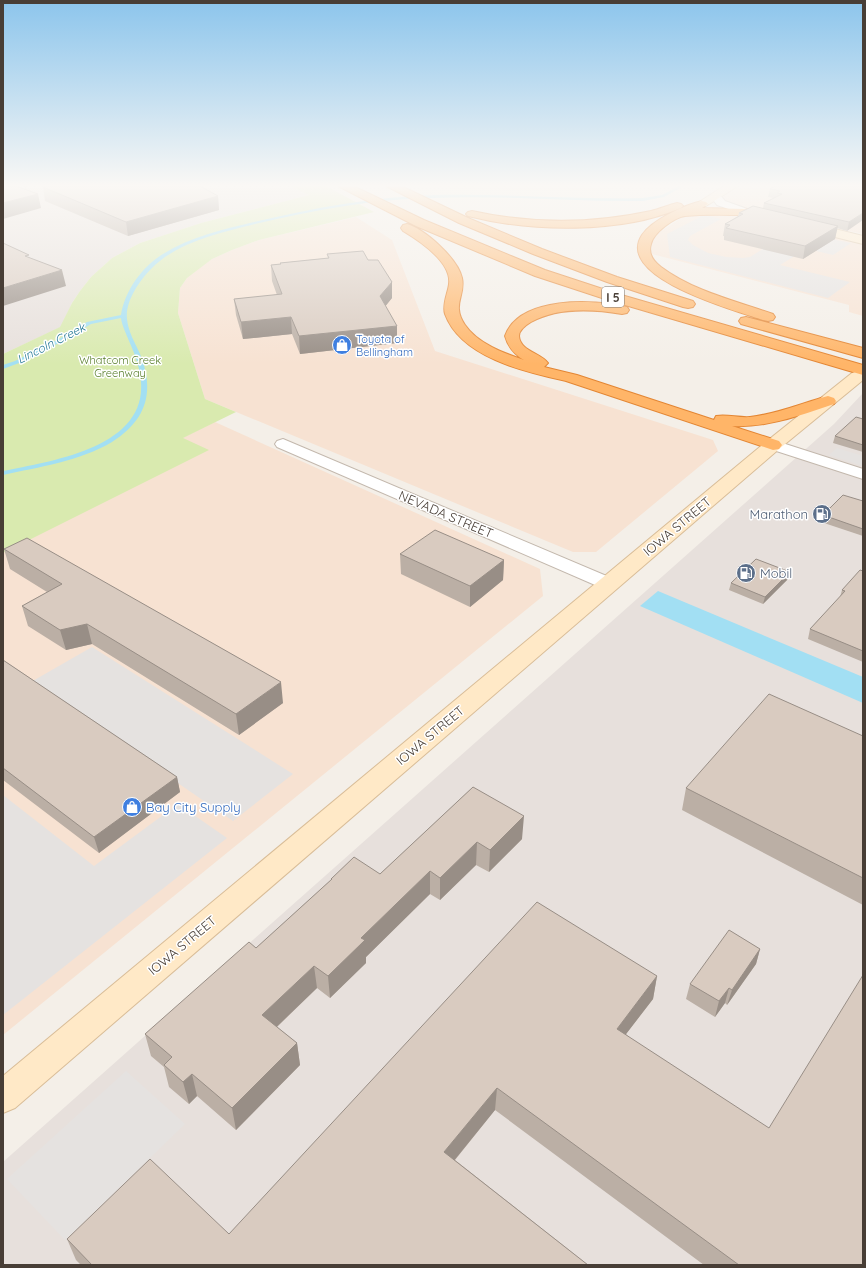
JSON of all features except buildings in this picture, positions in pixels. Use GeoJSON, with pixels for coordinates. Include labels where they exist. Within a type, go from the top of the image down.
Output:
{"type":"FeatureCollection","features":[{"type":"Feature","properties":{"kind":"highway"},"geometry":{"type":"LineString","coordinates":[[432,245],[445,257],[456,279],[452,312],[458,325],[469,338],[487,350],[511,361],[571,378],[773,445]]}},
{"type":"Feature","properties":{"kind":"highway","name":"I 5"},"geometry":{"type":"LineString","coordinates":[[473,245],[540,273],[613,297],[812,356],[860,373]]}},
{"type":"Feature","properties":{"kind":"highway","name":"I 5"},"geometry":{"type":"LineString","coordinates":[[523,245],[613,280],[699,307]]}},
{"type":"Feature","properties":{"kind":"highway"},"geometry":{"type":"LineString","coordinates":[[644,245],[643,249],[646,260],[655,269],[694,290],[829,342],[863,353]]}},
{"type":"Feature","properties":{"kind":"highway"},"geometry":{"type":"LineString","coordinates":[[571,378],[528,358],[516,348],[511,337],[514,327],[524,319],[540,312],[568,307],[607,307],[785,348]]}},
{"type":"Feature","properties":{"kind":"highway"},"geometry":{"type":"LineString","coordinates":[[714,312],[829,342]]}},
{"type":"Feature","properties":{"kind":"highway"},"geometry":{"type":"LineString","coordinates":[[687,416],[715,420],[752,421],[776,418],[828,401]]}},
{"type":"Feature","properties":{"kind":"main road","name":"IOWA STREET"},"geometry":{"type":"LineString","coordinates":[[3,1096],[860,373]]}},
{"type":"Feature","properties":{"kind":"street","name":"NEVADA STREET"},"geometry":{"type":"LineString","coordinates":[[283,444],[609,584]]}},
{"type":"Feature","properties":{"kind":"street"},"geometry":{"type":"LineString","coordinates":[[773,445],[863,474]]}},
{"type":"Feature","properties":{"kind":"shaded area"},"geometry":{"type":"Polygon","coordinates":[[[3,245],[136,245],[112,258],[91,277],[72,303],[61,327],[3,354],[3,245]]]}},
{"type":"Feature","properties":{"kind":"shaded area"},"geometry":{"type":"Polygon","coordinates":[[[245,245],[394,245],[435,351],[713,440],[718,451],[596,552],[573,552],[205,399],[178,313],[180,288],[198,267],[245,245]]]}},
{"type":"Feature","properties":{"kind":"shaded area"},"geometry":{"type":"Polygon","coordinates":[[[652,245],[863,245],[863,316],[849,312],[849,305],[652,254],[652,245]]]}},
{"type":"Feature","properties":{"kind":"shaded area"},"geometry":{"type":"Polygon","coordinates":[[[668,245],[693,245],[708,253],[726,257],[743,258],[750,257],[769,245],[812,245],[780,265],[850,282],[828,298],[670,257],[668,245]]]}},
{"type":"Feature","properties":{"kind":"shaded area"},"geometry":{"type":"Polygon","coordinates":[[[814,245],[848,245],[833,255],[808,249],[814,245]]]}},
{"type":"Feature","properties":{"kind":"shaded area"},"geometry":{"type":"Polygon","coordinates":[[[863,393],[863,1265],[4,1265],[3,1162],[834,424],[863,393]]]}},
{"type":"Feature","properties":{"kind":"shaded area"},"geometry":{"type":"Polygon","coordinates":[[[215,422],[540,569],[543,596],[3,1035],[3,501],[182,438],[215,422]]]}},
{"type":"Feature","properties":{"kind":"shaded area"},"geometry":{"type":"Polygon","coordinates":[[[837,448],[863,456],[863,466],[829,455],[837,448]]]}},
{"type":"Feature","properties":{"kind":"shaded area"},"geometry":{"type":"Polygon","coordinates":[[[92,647],[293,774],[233,821],[31,682],[92,647]]]}},
{"type":"Feature","properties":{"kind":"shaded area"},"geometry":{"type":"Polygon","coordinates":[[[3,795],[94,866],[178,804],[227,838],[3,1015],[3,795]]]}},
{"type":"Feature","properties":{"kind":"shaded area"},"geometry":{"type":"Polygon","coordinates":[[[126,1071],[185,1124],[65,1240],[7,1179],[126,1071]]]}},
{"type":"Feature","properties":{"kind":"green space","name":"Whatcom Creek Greenway"},"geometry":{"type":"Polygon","coordinates":[[[136,245],[245,245],[212,259],[187,278],[180,288],[178,313],[205,399],[236,412],[183,438],[209,450],[3,553],[3,354],[60,327],[80,291],[91,277],[112,258],[136,245]]]}},
{"type":"Feature","properties":{"kind":"water"},"geometry":{"type":"Polygon","coordinates":[[[658,591],[863,677],[863,703],[640,606],[658,591]]]}},
{"type":"Feature","properties":{"kind":"waterway"},"geometry":{"type":"LineString","coordinates":[[124,316],[131,293],[148,268],[173,250],[184,245]]}},
{"type":"Feature","properties":{"kind":"waterway","name":"Lincoln Creek"},"geometry":{"type":"LineString","coordinates":[[3,367],[17,362],[61,340],[89,323],[124,316]]}},
{"type":"Feature","properties":{"kind":"waterway"},"geometry":{"type":"LineString","coordinates":[[3,473],[81,454],[109,441],[121,433],[131,423],[143,403],[145,392],[142,369],[127,330],[124,316]]}},
{"type":"Feature","properties":{"kind":"place","name":"Toyota of Bellingham"},"geometry":{"type":"Point","coordinates":[342,345]}},
{"type":"Feature","properties":{"kind":"place","name":"Marathon"},"geometry":{"type":"Point","coordinates":[822,514]}},
{"type":"Feature","properties":{"kind":"place","name":"Mobil"},"geometry":{"type":"Point","coordinates":[746,573]}},
{"type":"Feature","properties":{"kind":"place","name":"Bay City Supply"},"geometry":{"type":"Point","coordinates":[132,807]}}]}
